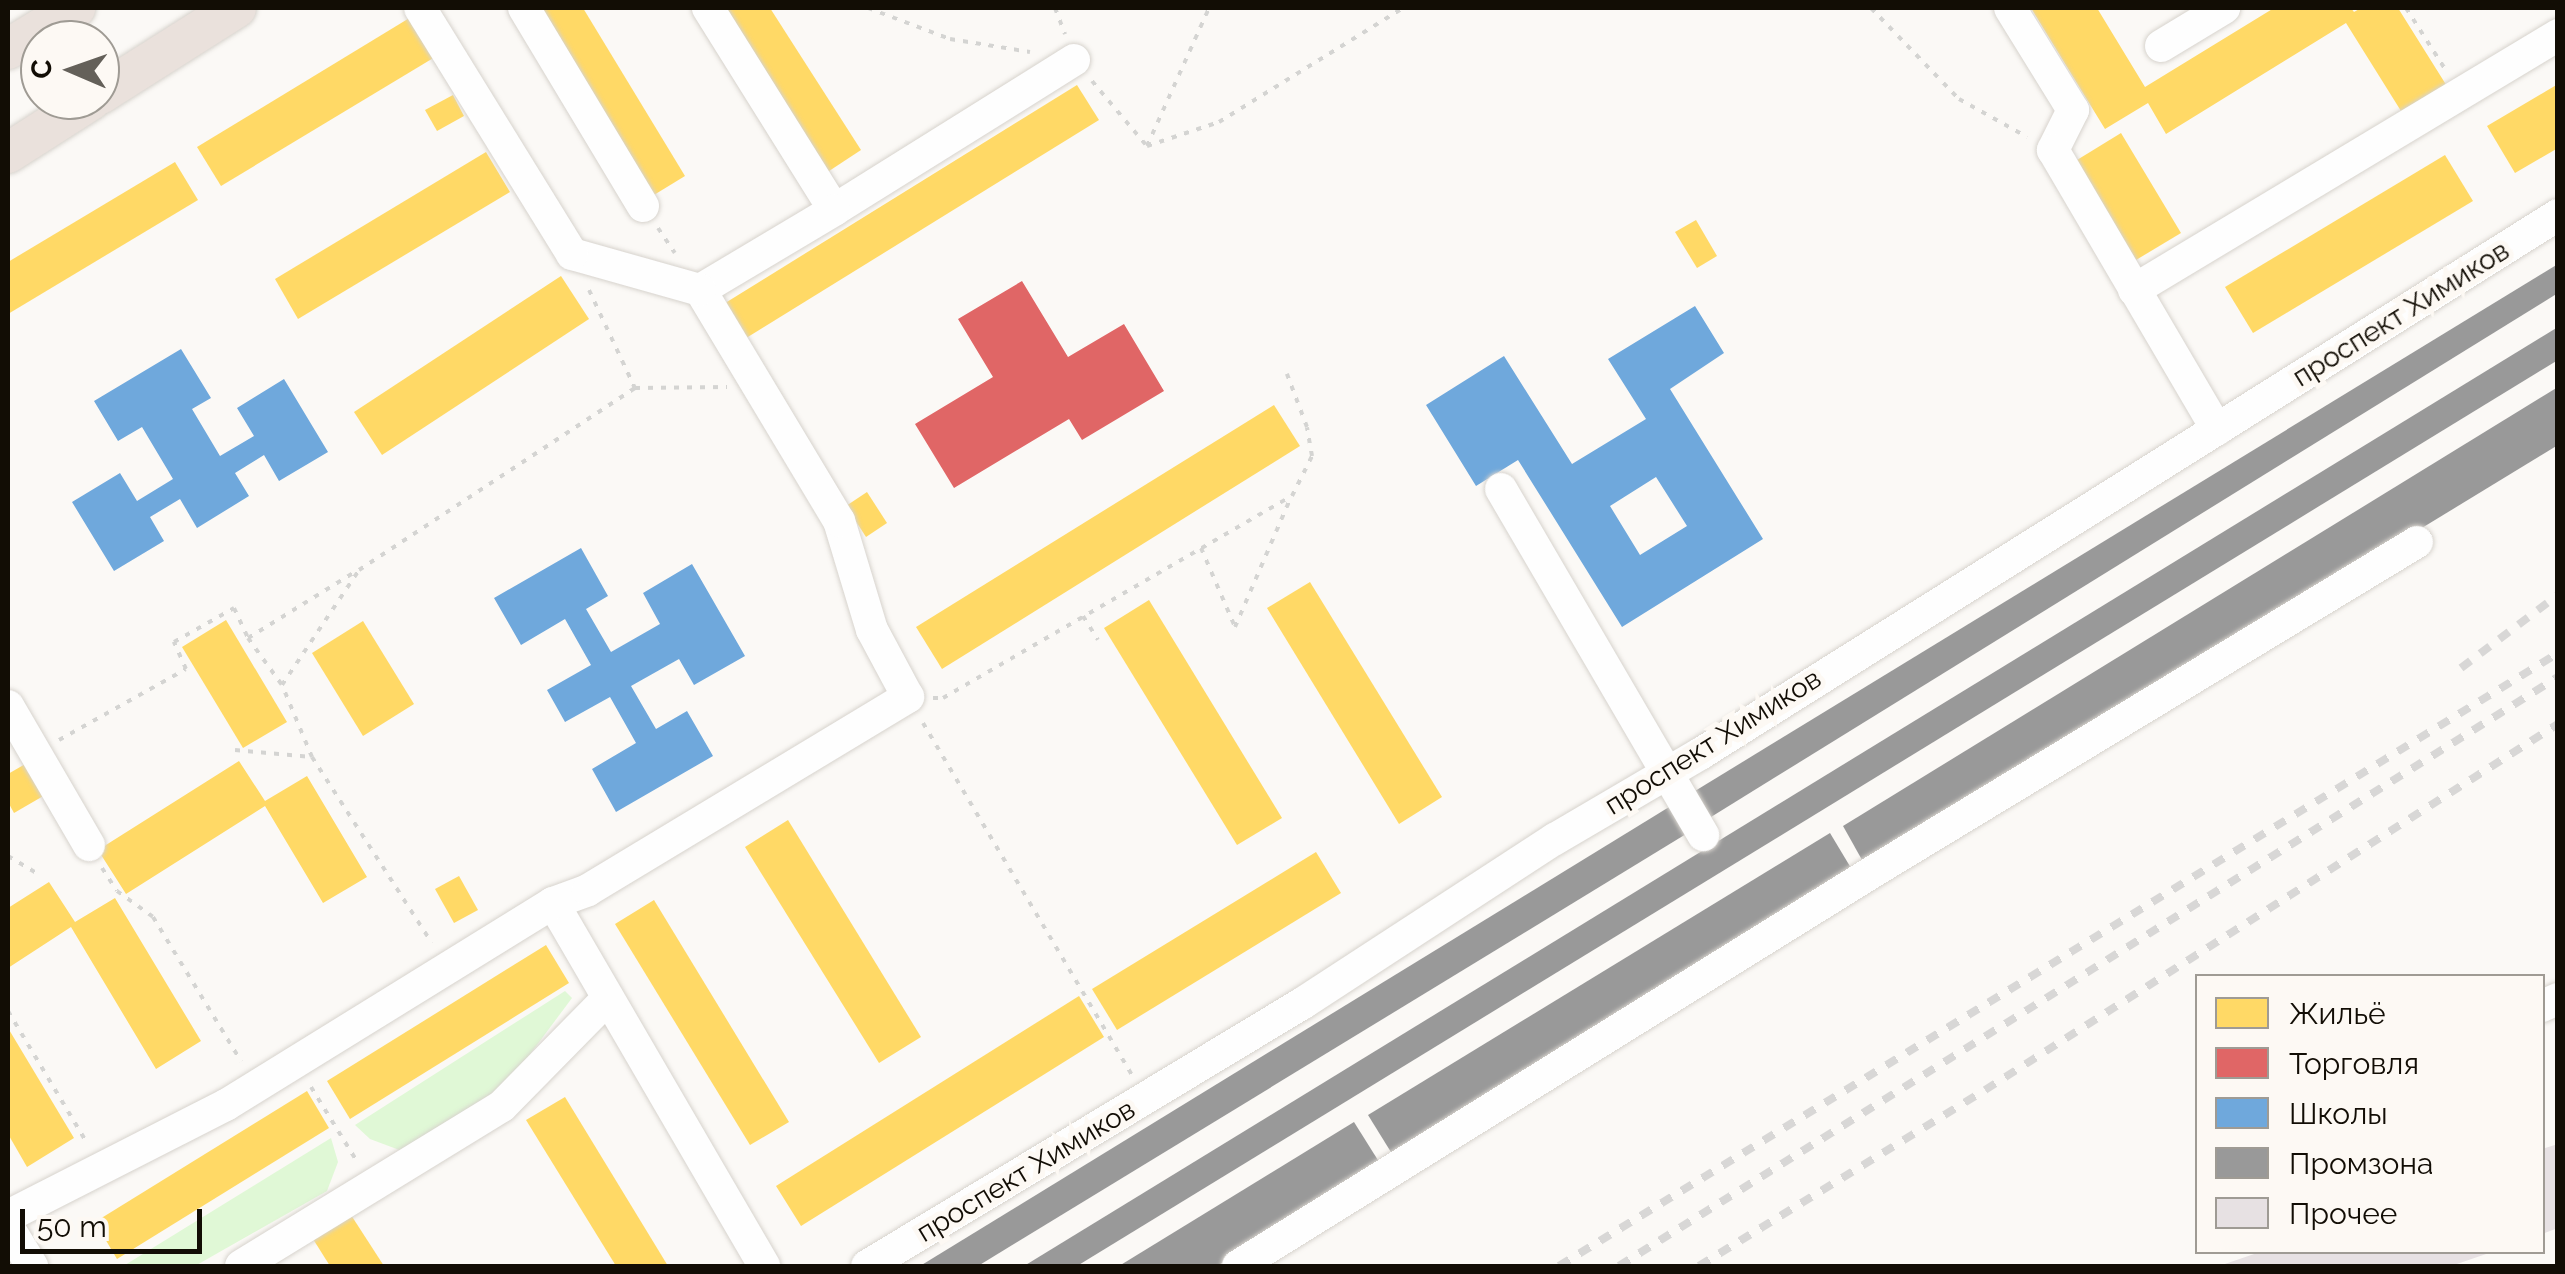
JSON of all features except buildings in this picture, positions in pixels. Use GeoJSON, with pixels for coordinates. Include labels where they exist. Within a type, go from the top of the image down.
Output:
{"type":"FeatureCollection","features":[{"type":"Feature","properties":{"kind":"main road"},"geometry":{"type":"LineString","coordinates":[[8,49],[75,8]]}},
{"type":"Feature","properties":{"kind":"main road"},"geometry":{"type":"LineString","coordinates":[[120,81],[236,8]]}},
{"type":"Feature","properties":{"kind":"main road"},"geometry":{"type":"LineString","coordinates":[[8,153],[60,120]]}},
{"type":"Feature","properties":{"kind":"street"},"geometry":{"type":"LineString","coordinates":[[8,1216],[256,1086],[553,903],[588,890],[908,697],[872,630],[840,521],[700,290],[572,254],[420,8]]}},
{"type":"Feature","properties":{"kind":"street"},"geometry":{"type":"LineString","coordinates":[[524,8],[643,206]]}},
{"type":"Feature","properties":{"kind":"street"},"geometry":{"type":"LineString","coordinates":[[708,8],[834,210]]}},
{"type":"Feature","properties":{"kind":"street"},"geometry":{"type":"LineString","coordinates":[[2010,8],[2073,110],[2053,150],[2217,430]]}},
{"type":"Feature","properties":{"kind":"street"},"geometry":{"type":"LineString","coordinates":[[2162,46],[2224,8]]}},
{"type":"Feature","properties":{"kind":"street"},"geometry":{"type":"LineString","coordinates":[[2134,290],[2558,35]]}},
{"type":"Feature","properties":{"kind":"street"},"geometry":{"type":"LineString","coordinates":[[700,290],[1074,60]]}},
{"type":"Feature","properties":{"kind":"street","name":"проспект Химиков"},"geometry":{"type":"LineString","coordinates":[[867,1266],[1302,1003],[1555,838],[1665,774],[2558,214]]}},
{"type":"Feature","properties":{"kind":"street"},"geometry":{"type":"LineString","coordinates":[[1501,489],[1703,836]]}},
{"type":"Feature","properties":{"kind":"street"},"geometry":{"type":"LineString","coordinates":[[1238,1266],[1879,868],[2418,542]]}},
{"type":"Feature","properties":{"kind":"street"},"geometry":{"type":"LineString","coordinates":[[8,706],[88,845]]}},
{"type":"Feature","properties":{"kind":"street"},"geometry":{"type":"LineString","coordinates":[[553,903],[764,1266]]}},
{"type":"Feature","properties":{"kind":"street"},"geometry":{"type":"LineString","coordinates":[[241,1266],[502,1106],[608,998]]}},
{"type":"Feature","properties":{"kind":"street"},"geometry":{"type":"LineString","coordinates":[[8,1227],[32,1266]]}},
{"type":"Feature","properties":{"kind":"path"},"geometry":{"type":"LineString","coordinates":[[868,8],[950,39],[1074,60]]}},
{"type":"Feature","properties":{"kind":"path"},"geometry":{"type":"LineString","coordinates":[[1208,8],[1147,146],[1220,122],[1403,8]]}},
{"type":"Feature","properties":{"kind":"path"},"geometry":{"type":"LineString","coordinates":[[1871,8],[1958,99],[2053,150]]}},
{"type":"Feature","properties":{"kind":"path"},"geometry":{"type":"LineString","coordinates":[[2406,8],[2461,94]]}},
{"type":"Feature","properties":{"kind":"path"},"geometry":{"type":"LineString","coordinates":[[643,206],[700,290]]}},
{"type":"Feature","properties":{"kind":"path"},"geometry":{"type":"LineString","coordinates":[[572,254],[635,388]]}},
{"type":"Feature","properties":{"kind":"path"},"geometry":{"type":"LineString","coordinates":[[1201,548],[1235,627],[1312,456],[1307,427],[1287,374]]}},
{"type":"Feature","properties":{"kind":"path"},"geometry":{"type":"LineString","coordinates":[[248,638],[635,388],[757,386]]}},
{"type":"Feature","properties":{"kind":"path"},"geometry":{"type":"LineString","coordinates":[[908,697],[942,698],[1292,496]]}},
{"type":"Feature","properties":{"kind":"path"},"geometry":{"type":"LineString","coordinates":[[282,684],[358,570]]}},
{"type":"Feature","properties":{"kind":"path"},"geometry":{"type":"LineString","coordinates":[[35,754],[186,670],[174,642],[234,608],[248,638],[282,684],[312,757],[448,968]]}},
{"type":"Feature","properties":{"kind":"path"},"geometry":{"type":"LineString","coordinates":[[1083,616],[1098,640]]}},
{"type":"Feature","properties":{"kind":"path"},"geometry":{"type":"LineString","coordinates":[[908,697],[1147,1098]]}},
{"type":"Feature","properties":{"kind":"path"},"geometry":{"type":"LineString","coordinates":[[235,750],[312,757]]}},
{"type":"Feature","properties":{"kind":"path"},"geometry":{"type":"LineString","coordinates":[[88,845],[117,891],[153,917],[256,1086]]}},
{"type":"Feature","properties":{"kind":"path"},"geometry":{"type":"LineString","coordinates":[[8,856],[40,875]]}},
{"type":"Feature","properties":{"kind":"path"},"geometry":{"type":"LineString","coordinates":[[8,1011],[102,1168]]}},
{"type":"Feature","properties":{"kind":"path"},"geometry":{"type":"LineString","coordinates":[[296,1062],[371,1186]]}},
{"type":"Feature","properties":{"kind":"green space"},"geometry":{"type":"Polygon","coordinates":[[[565,991],[572,998],[528,1057],[492,1093],[402,1151],[370,1139],[355,1125],[565,991]]]}},
{"type":"Feature","properties":{"kind":"green space"},"geometry":{"type":"Polygon","coordinates":[[[331,1138],[338,1162],[327,1191],[195,1266],[125,1265],[331,1138]]]}},
{"type":"Feature","properties":{"kind":"railway"},"geometry":{"type":"LineString","coordinates":[[2461,668],[2558,595]]}},
{"type":"Feature","properties":{"kind":"railway"},"geometry":{"type":"LineString","coordinates":[[1559,1266],[2558,653]]}},
{"type":"Feature","properties":{"kind":"railway"},"geometry":{"type":"LineString","coordinates":[[1619,1266],[2558,677]]}},
{"type":"Feature","properties":{"kind":"railway"},"geometry":{"type":"LineString","coordinates":[[1699,1266],[1985,1090],[2558,724]]}}]}
